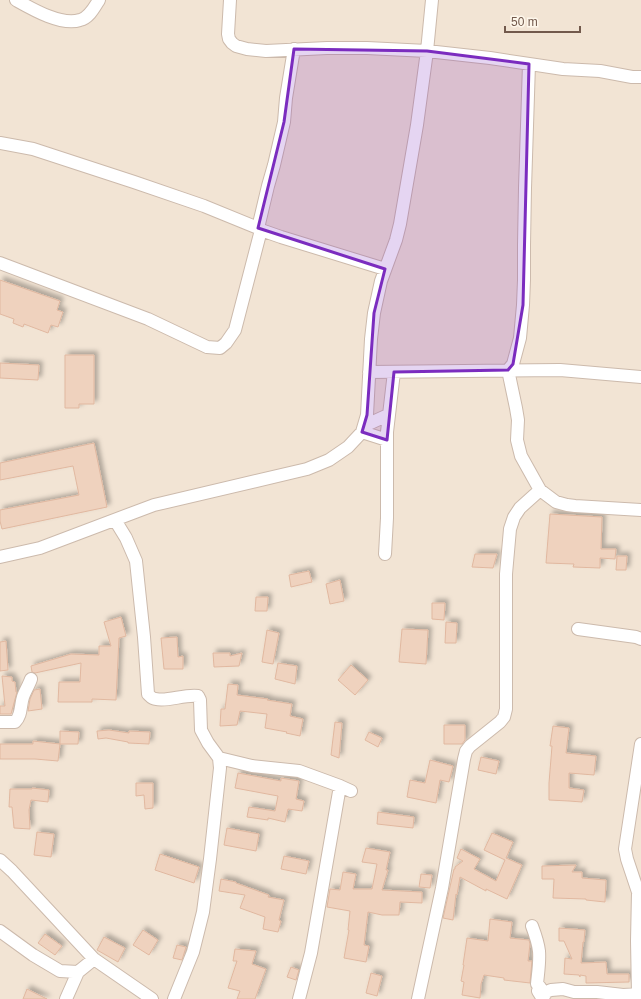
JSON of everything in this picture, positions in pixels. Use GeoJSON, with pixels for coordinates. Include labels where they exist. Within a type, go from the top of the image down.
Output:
{"type":"FeatureCollection","features":[{"type":"Feature","properties":{"kind":"street"},"geometry":{"type":"LineString","coordinates":[[16,0],[46,16],[67,21],[80,20],[89,15],[99,0]]}},
{"type":"Feature","properties":{"kind":"street"},"geometry":{"type":"LineString","coordinates":[[230,0],[229,39],[236,46],[247,49],[266,51],[367,48],[427,51],[490,58],[563,69],[600,71],[632,77],[641,77]]}},
{"type":"Feature","properties":{"kind":"street"},"geometry":{"type":"LineString","coordinates":[[363,429],[367,415],[374,313],[381,281],[396,240],[400,224],[417,125],[432,0]]}},
{"type":"Feature","properties":{"kind":"street"},"geometry":{"type":"LineString","coordinates":[[0,263],[148,319],[207,347],[220,348],[226,343],[235,330],[284,122],[286,98],[294,50]]}},
{"type":"Feature","properties":{"kind":"street"},"geometry":{"type":"LineString","coordinates":[[508,370],[513,364],[520,338],[523,305],[529,64]]}},
{"type":"Feature","properties":{"kind":"street"},"geometry":{"type":"LineString","coordinates":[[0,143],[33,149],[134,182],[204,206],[281,237],[385,269]]}},
{"type":"Feature","properties":{"kind":"street"},"geometry":{"type":"LineString","coordinates":[[508,370],[518,420],[517,440],[521,456],[540,490],[556,502],[567,505],[641,510]]}},
{"type":"Feature","properties":{"kind":"street"},"geometry":{"type":"LineString","coordinates":[[369,372],[560,370],[640,375]]}},
{"type":"Feature","properties":{"kind":"street"},"geometry":{"type":"LineString","coordinates":[[385,554],[387,518],[388,415],[394,372]]}},
{"type":"Feature","properties":{"kind":"street"},"geometry":{"type":"LineString","coordinates":[[0,557],[40,548],[154,505],[307,469],[329,460],[348,447],[363,429],[388,415]]}},
{"type":"Feature","properties":{"kind":"street"},"geometry":{"type":"LineString","coordinates":[[363,429],[387,440]]}},
{"type":"Feature","properties":{"kind":"street"},"geometry":{"type":"LineString","coordinates":[[418,999],[442,888],[466,751],[470,746],[500,722],[504,717],[506,709],[506,574],[510,529],[514,517],[520,508],[540,490]]}},
{"type":"Feature","properties":{"kind":"street"},"geometry":{"type":"LineString","coordinates":[[115,520],[126,538],[136,561],[144,636],[148,694],[156,700],[192,695],[198,696],[200,700],[201,730],[219,758],[220,768],[218,789],[203,912],[193,952],[174,999]]}},
{"type":"Feature","properties":{"kind":"street"},"geometry":{"type":"LineString","coordinates":[[578,630],[636,637],[641,639]]}},
{"type":"Feature","properties":{"kind":"street"},"geometry":{"type":"LineString","coordinates":[[0,722],[15,722],[18,719],[23,697],[31,679]]}},
{"type":"Feature","properties":{"kind":"street"},"geometry":{"type":"LineString","coordinates":[[532,926],[539,949],[537,984],[540,987],[538,991],[543,998],[546,992],[551,990],[623,995],[640,994],[637,941],[638,892],[625,849],[641,744]]}},
{"type":"Feature","properties":{"kind":"street"},"geometry":{"type":"LineString","coordinates":[[219,758],[252,766],[298,771],[351,791]]}},
{"type":"Feature","properties":{"kind":"street"},"geometry":{"type":"LineString","coordinates":[[298,999],[311,953],[340,786]]}},
{"type":"Feature","properties":{"kind":"street"},"geometry":{"type":"LineString","coordinates":[[0,860],[94,959],[152,999]]}},
{"type":"Feature","properties":{"kind":"street"},"geometry":{"type":"LineString","coordinates":[[0,931],[33,955],[60,971],[78,972]]}},
{"type":"Feature","properties":{"kind":"street"},"geometry":{"type":"LineString","coordinates":[[66,999],[78,972],[94,959]]}},
{"type":"Feature","properties":{"kind":"highlighted area"},"geometry":{"type":"Polygon","coordinates":[[[294,49],[427,51],[529,64],[523,305],[513,364],[508,370],[394,372],[387,440],[362,432],[367,415],[374,313],[385,269],[258,228],[284,122],[294,49]]]}},
{"type":"Feature","properties":{"kind":"shaded area"},"geometry":{"type":"Polygon","coordinates":[[[0,0],[641,0],[641,999],[0,999],[0,0]]]}},
{"type":"Feature","properties":{"kind":"building"},"geometry":{"type":"Polygon","coordinates":[[[0,280],[60,301],[57,310],[63,312],[58,327],[51,325],[48,333],[24,324],[23,327],[13,323],[14,319],[0,314],[0,280]]]}},
{"type":"Feature","properties":{"kind":"building"},"geometry":{"type":"Polygon","coordinates":[[[65,355],[94,355],[94,404],[79,404],[79,408],[65,408],[65,355]]]}},
{"type":"Feature","properties":{"kind":"building"},"geometry":{"type":"Polygon","coordinates":[[[0,363],[39,365],[38,380],[0,378],[0,363]]]}},
{"type":"Feature","properties":{"kind":"building"},"geometry":{"type":"Polygon","coordinates":[[[94,443],[107,507],[2,529],[0,510],[79,495],[73,466],[0,480],[0,463],[94,443]]]}},
{"type":"Feature","properties":{"kind":"building"},"geometry":{"type":"Polygon","coordinates":[[[550,514],[602,517],[601,549],[616,549],[615,559],[600,558],[600,568],[573,567],[574,564],[546,563],[550,514]]]}},
{"type":"Feature","properties":{"kind":"building"},"geometry":{"type":"Polygon","coordinates":[[[475,554],[497,554],[493,568],[472,567],[475,554]]]}},
{"type":"Feature","properties":{"kind":"building"},"geometry":{"type":"Polygon","coordinates":[[[617,556],[627,556],[626,570],[616,570],[617,556]]]}},
{"type":"Feature","properties":{"kind":"building"},"geometry":{"type":"Polygon","coordinates":[[[309,571],[312,582],[291,587],[289,575],[309,571]]]}},
{"type":"Feature","properties":{"kind":"building"},"geometry":{"type":"Polygon","coordinates":[[[340,580],[344,601],[330,604],[326,584],[340,580]]]}},
{"type":"Feature","properties":{"kind":"building"},"geometry":{"type":"Polygon","coordinates":[[[256,597],[268,597],[267,611],[255,611],[256,597]]]}},
{"type":"Feature","properties":{"kind":"building"},"geometry":{"type":"Polygon","coordinates":[[[432,603],[445,603],[444,620],[432,619],[432,603]]]}},
{"type":"Feature","properties":{"kind":"building"},"geometry":{"type":"Polygon","coordinates":[[[121,617],[126,636],[119,638],[116,700],[92,699],[92,702],[58,702],[59,682],[80,682],[81,663],[35,673],[32,672],[31,666],[71,654],[99,655],[99,646],[111,646],[104,622],[121,617]]]}},
{"type":"Feature","properties":{"kind":"building"},"geometry":{"type":"Polygon","coordinates":[[[446,622],[457,623],[456,643],[445,643],[446,622]]]}},
{"type":"Feature","properties":{"kind":"building"},"geometry":{"type":"Polygon","coordinates":[[[402,629],[428,630],[426,664],[399,662],[402,629]]]}},
{"type":"Feature","properties":{"kind":"building"},"geometry":{"type":"Polygon","coordinates":[[[267,630],[279,633],[273,664],[262,662],[267,630]]]}},
{"type":"Feature","properties":{"kind":"building"},"geometry":{"type":"Polygon","coordinates":[[[177,637],[178,657],[183,656],[183,669],[164,669],[161,638],[177,637]]]}},
{"type":"Feature","properties":{"kind":"building"},"geometry":{"type":"Polygon","coordinates":[[[6,641],[8,670],[0,671],[0,642],[6,641]]]}},
{"type":"Feature","properties":{"kind":"building"},"geometry":{"type":"Polygon","coordinates":[[[213,653],[230,653],[230,656],[242,653],[239,666],[214,667],[213,653]]]}},
{"type":"Feature","properties":{"kind":"building"},"geometry":{"type":"Polygon","coordinates":[[[278,663],[297,666],[295,684],[275,679],[278,663]]]}},
{"type":"Feature","properties":{"kind":"building"},"geometry":{"type":"Polygon","coordinates":[[[351,665],[368,680],[355,695],[338,680],[351,665]]]}},
{"type":"Feature","properties":{"kind":"building"},"geometry":{"type":"Polygon","coordinates":[[[2,676],[12,677],[12,681],[15,682],[17,692],[11,714],[0,714],[0,706],[5,706],[2,676]]]}},
{"type":"Feature","properties":{"kind":"building"},"geometry":{"type":"Polygon","coordinates":[[[228,684],[238,685],[237,695],[292,704],[290,716],[303,719],[300,736],[265,728],[267,714],[240,711],[237,725],[220,726],[221,709],[225,709],[228,684]]]}},
{"type":"Feature","properties":{"kind":"building"},"geometry":{"type":"Polygon","coordinates":[[[40,689],[42,709],[28,711],[30,699],[34,690],[40,689]]]}},
{"type":"Feature","properties":{"kind":"building"},"geometry":{"type":"Polygon","coordinates":[[[335,722],[342,723],[339,758],[331,755],[335,722]]]}},
{"type":"Feature","properties":{"kind":"building"},"geometry":{"type":"Polygon","coordinates":[[[444,725],[465,725],[465,740],[462,744],[444,744],[444,725]]]}},
{"type":"Feature","properties":{"kind":"building"},"geometry":{"type":"Polygon","coordinates":[[[553,726],[569,728],[566,753],[596,756],[594,775],[569,773],[569,788],[584,790],[582,802],[549,800],[552,746],[550,746],[553,726]]]}},
{"type":"Feature","properties":{"kind":"building"},"geometry":{"type":"Polygon","coordinates":[[[109,730],[129,733],[129,731],[150,732],[149,744],[128,743],[106,738],[98,739],[97,731],[109,730]]]}},
{"type":"Feature","properties":{"kind":"building"},"geometry":{"type":"Polygon","coordinates":[[[60,731],[79,732],[78,744],[60,744],[60,731]]]}},
{"type":"Feature","properties":{"kind":"building"},"geometry":{"type":"Polygon","coordinates":[[[369,732],[382,738],[378,747],[365,740],[369,732]]]}},
{"type":"Feature","properties":{"kind":"building"},"geometry":{"type":"Polygon","coordinates":[[[33,741],[60,744],[58,761],[35,759],[0,759],[0,744],[33,744],[33,741]]]}},
{"type":"Feature","properties":{"kind":"building"},"geometry":{"type":"Polygon","coordinates":[[[481,757],[499,761],[496,774],[478,770],[481,757]]]}},
{"type":"Feature","properties":{"kind":"building"},"geometry":{"type":"Polygon","coordinates":[[[430,760],[453,766],[449,782],[440,780],[436,803],[407,797],[410,780],[425,783],[430,760]]]}},
{"type":"Feature","properties":{"kind":"building"},"geometry":{"type":"Polygon","coordinates":[[[238,773],[281,781],[281,778],[299,781],[296,799],[304,801],[302,811],[288,809],[285,822],[268,818],[268,820],[247,817],[249,807],[275,811],[278,796],[235,788],[238,773]]]}},
{"type":"Feature","properties":{"kind":"building"},"geometry":{"type":"Polygon","coordinates":[[[136,783],[153,783],[153,808],[145,809],[144,795],[136,796],[136,783]]]}},
{"type":"Feature","properties":{"kind":"building"},"geometry":{"type":"Polygon","coordinates":[[[32,788],[49,790],[48,802],[31,800],[29,810],[30,829],[14,828],[12,807],[9,807],[10,789],[32,788]]]}},
{"type":"Feature","properties":{"kind":"building"},"geometry":{"type":"Polygon","coordinates":[[[378,812],[414,817],[413,828],[377,824],[378,812]]]}},
{"type":"Feature","properties":{"kind":"building"},"geometry":{"type":"Polygon","coordinates":[[[227,828],[259,834],[256,851],[224,845],[227,828]]]}},
{"type":"Feature","properties":{"kind":"building"},"geometry":{"type":"Polygon","coordinates":[[[37,832],[54,834],[51,857],[34,855],[37,832]]]}},
{"type":"Feature","properties":{"kind":"building"},"geometry":{"type":"Polygon","coordinates":[[[492,833],[513,842],[506,858],[522,865],[507,899],[486,889],[486,891],[460,877],[457,895],[456,894],[453,920],[443,918],[454,869],[463,861],[457,858],[461,849],[480,859],[474,869],[496,881],[505,860],[484,850],[492,833]]]}},
{"type":"Feature","properties":{"kind":"building"},"geometry":{"type":"Polygon","coordinates":[[[366,848],[390,852],[386,870],[388,870],[382,890],[422,892],[422,903],[400,902],[399,915],[382,915],[368,912],[364,945],[369,946],[366,962],[344,958],[349,930],[350,911],[327,907],[330,889],[340,890],[343,872],[356,874],[353,889],[372,889],[377,864],[362,862],[366,848]]]}},
{"type":"Feature","properties":{"kind":"building"},"geometry":{"type":"Polygon","coordinates":[[[160,854],[199,867],[194,883],[155,870],[160,854]]]}},
{"type":"Feature","properties":{"kind":"building"},"geometry":{"type":"Polygon","coordinates":[[[284,856],[309,861],[306,874],[281,869],[284,856]]]}},
{"type":"Feature","properties":{"kind":"building"},"geometry":{"type":"Polygon","coordinates":[[[576,865],[572,872],[582,872],[582,878],[606,880],[605,902],[586,899],[553,898],[554,879],[542,879],[542,866],[576,865]]]}},
{"type":"Feature","properties":{"kind":"building"},"geometry":{"type":"Polygon","coordinates":[[[421,874],[432,875],[430,888],[419,887],[421,874]]]}},
{"type":"Feature","properties":{"kind":"building"},"geometry":{"type":"Polygon","coordinates":[[[221,879],[236,882],[269,895],[268,897],[284,900],[279,920],[281,921],[278,932],[263,929],[265,917],[240,908],[245,895],[219,891],[221,879]]]}},
{"type":"Feature","properties":{"kind":"building"},"geometry":{"type":"Polygon","coordinates":[[[490,919],[512,922],[510,938],[529,940],[528,961],[532,961],[530,983],[504,980],[504,978],[484,975],[481,984],[480,998],[462,995],[464,982],[461,981],[467,938],[488,941],[490,919]]]}},
{"type":"Feature","properties":{"kind":"building"},"geometry":{"type":"Polygon","coordinates":[[[559,928],[585,930],[581,963],[606,962],[607,974],[629,974],[629,982],[586,983],[586,976],[580,975],[580,977],[579,975],[564,974],[565,958],[572,959],[564,941],[559,941],[559,928]]]}},
{"type":"Feature","properties":{"kind":"building"},"geometry":{"type":"Polygon","coordinates":[[[143,930],[158,940],[149,955],[133,945],[143,930]]]}},
{"type":"Feature","properties":{"kind":"building"},"geometry":{"type":"Polygon","coordinates":[[[45,934],[62,946],[55,955],[38,943],[45,934]]]}},
{"type":"Feature","properties":{"kind":"building"},"geometry":{"type":"Polygon","coordinates":[[[104,937],[125,948],[118,962],[97,950],[104,937]]]}},
{"type":"Feature","properties":{"kind":"building"},"geometry":{"type":"Polygon","coordinates":[[[177,945],[186,947],[182,960],[173,958],[177,945]]]}},
{"type":"Feature","properties":{"kind":"building"},"geometry":{"type":"Polygon","coordinates":[[[235,949],[256,951],[252,964],[266,969],[255,999],[237,999],[240,991],[228,988],[237,961],[233,961],[235,949]]]}},
{"type":"Feature","properties":{"kind":"building"},"geometry":{"type":"Polygon","coordinates":[[[291,967],[299,970],[296,980],[287,977],[291,967]]]}},
{"type":"Feature","properties":{"kind":"building"},"geometry":{"type":"Polygon","coordinates":[[[371,973],[382,976],[377,996],[366,993],[371,973]]]}},
{"type":"Feature","properties":{"kind":"building"},"geometry":{"type":"Polygon","coordinates":[[[27,989],[47,999],[23,999],[27,989]]]}}]}
